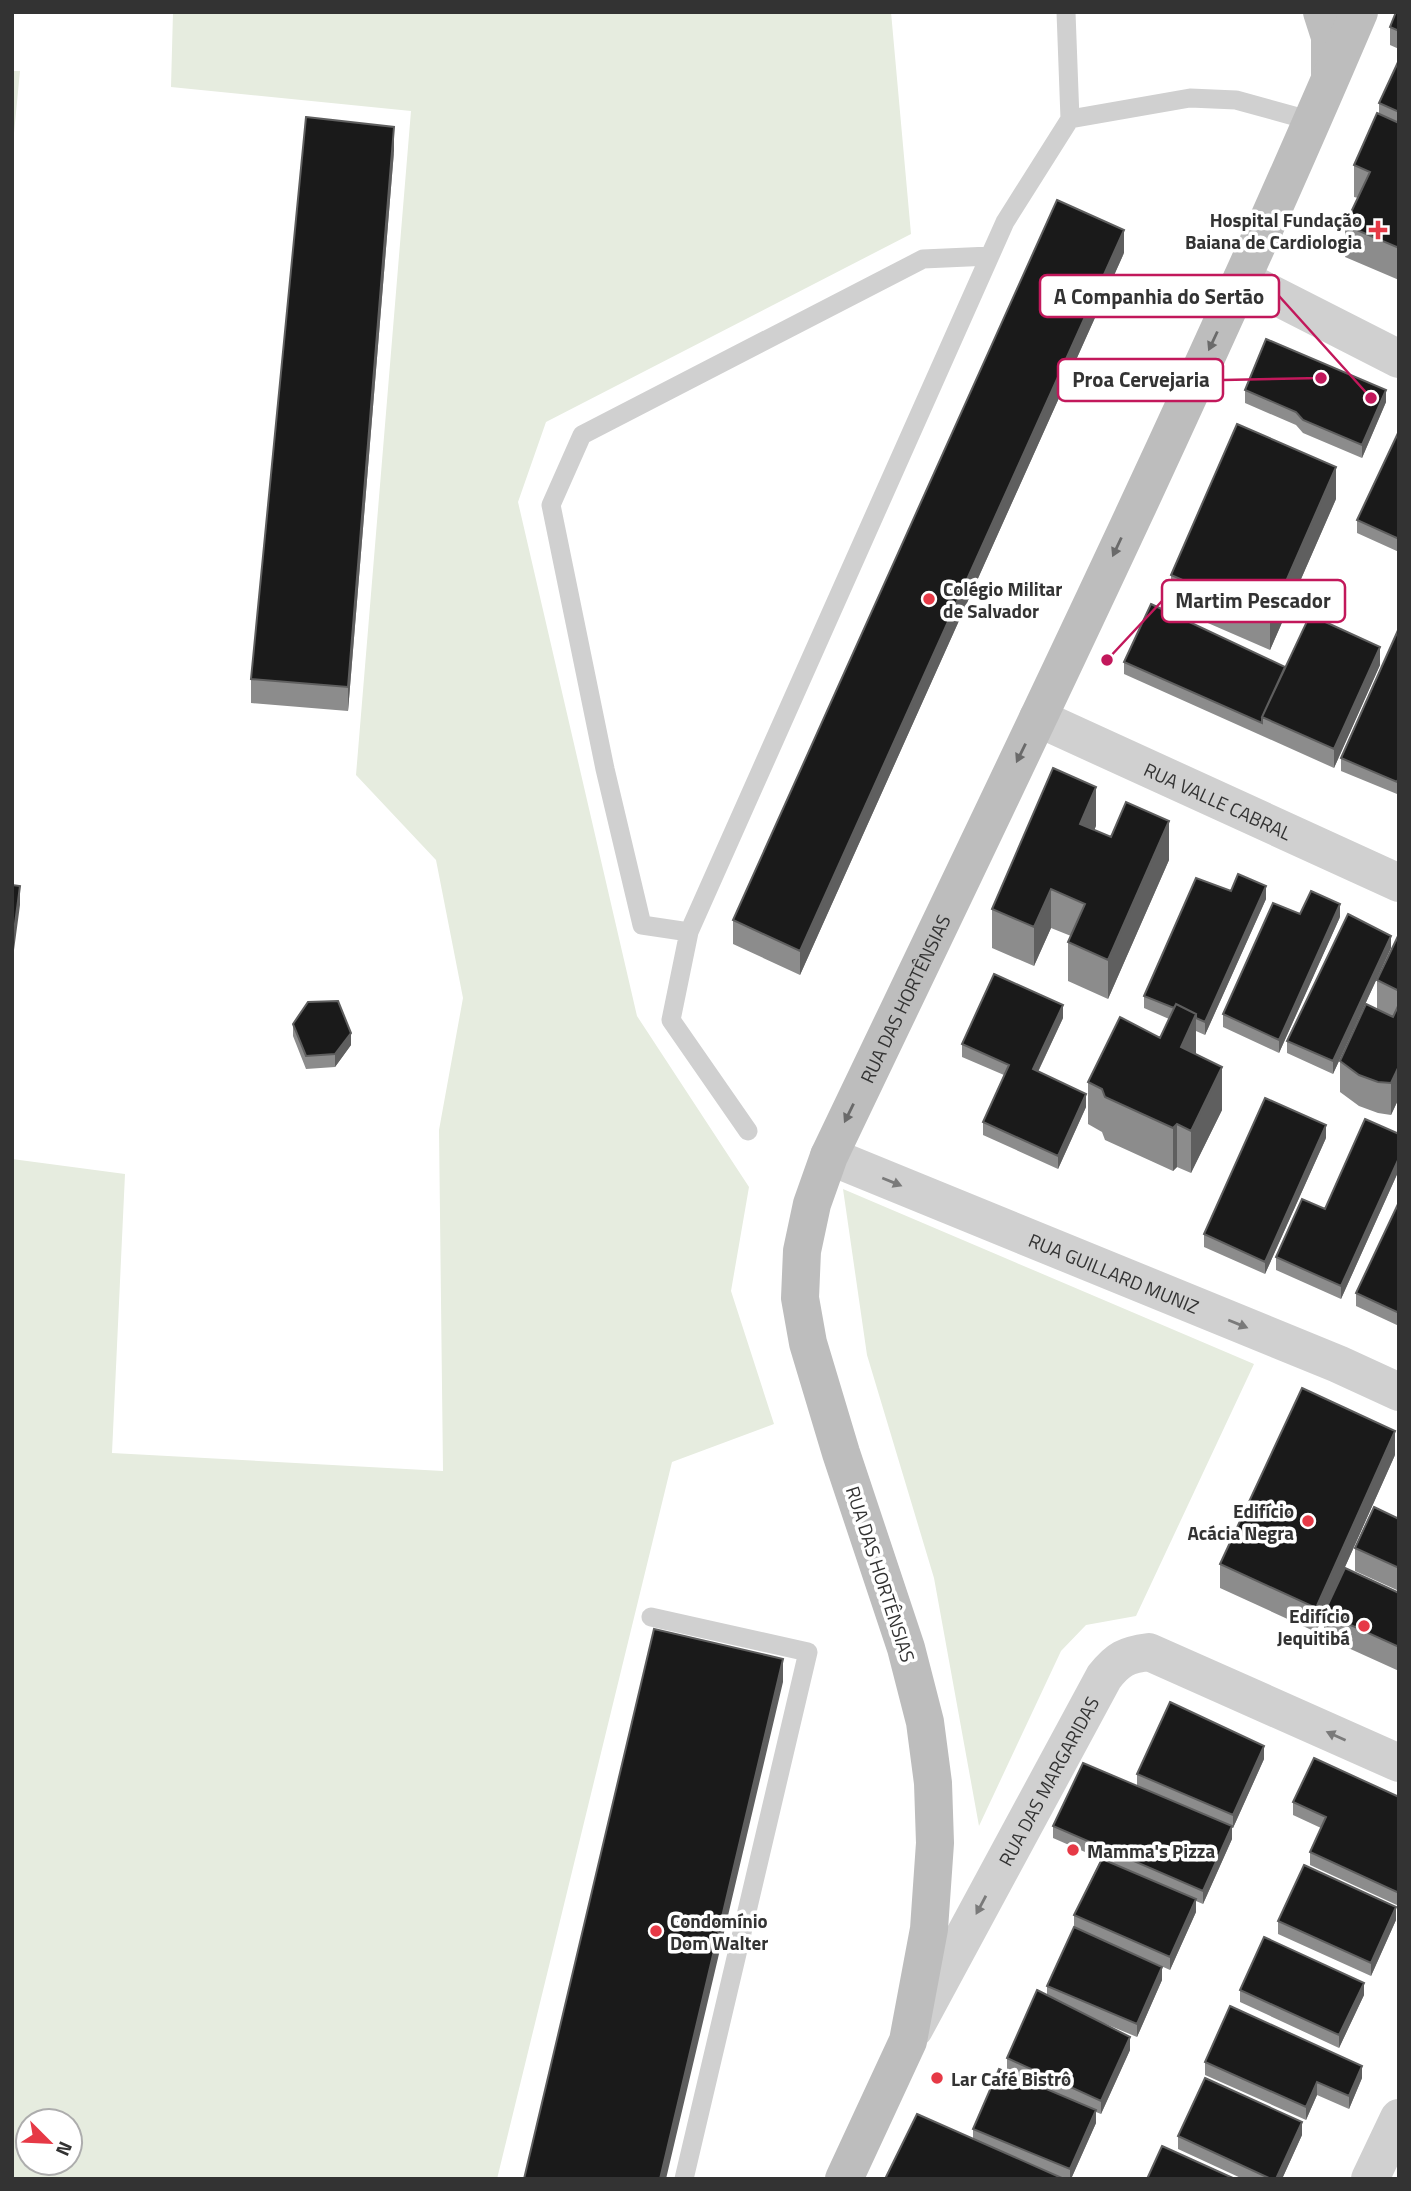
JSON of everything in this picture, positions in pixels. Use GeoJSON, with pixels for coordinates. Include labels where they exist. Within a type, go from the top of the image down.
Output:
{"type":"FeatureCollection","features":[{"type":"Feature","properties":{"kind":"street"},"geometry":{"type":"LineString","coordinates":[[1322,12],[1330,37],[1330,79]]}},
{"type":"Feature","properties":{"kind":"street","name":"RUA DAS HORTÊNSIAS"},"geometry":{"type":"LineString","coordinates":[[908,2040],[929,1929],[935,1843],[933,1783],[925,1722],[906,1648],[808,1343],[800,1298],[802,1251],[812,1204],[829,1156],[1038,718],[1242,279],[1359,12]]}},
{"type":"Feature","properties":{"kind":"street"},"geometry":{"type":"LineString","coordinates":[[1242,279],[1399,359]]}},
{"type":"Feature","properties":{"kind":"street","name":"RUA VALLE CABRAL"},"geometry":{"type":"LineString","coordinates":[[1038,718],[1399,883]]}},
{"type":"Feature","properties":{"kind":"street","name":"RUA GUILLARD MUNIZ"},"geometry":{"type":"LineString","coordinates":[[829,1156],[1338,1364],[1399,1392]]}},
{"type":"Feature","properties":{"kind":"street","name":"RUA DAS MARGARIDAS"},"geometry":{"type":"LineString","coordinates":[[844,2179],[908,2040],[1104,1677],[1116,1662],[1133,1654],[1149,1652],[1399,1763]]}},
{"type":"Feature","properties":{"kind":"street"},"geometry":{"type":"LineString","coordinates":[[1370,2179],[1399,2118]]}},
{"type":"Feature","properties":{"kind":"lane"},"geometry":{"type":"LineString","coordinates":[[748,1131],[671,1020],[689,932],[1005,222],[1070,120],[1066,12]]}},
{"type":"Feature","properties":{"kind":"lane"},"geometry":{"type":"LineString","coordinates":[[1070,120],[1190,98],[1236,100],[1312,121]]}},
{"type":"Feature","properties":{"kind":"lane"},"geometry":{"type":"LineString","coordinates":[[689,932],[642,925],[605,769],[551,505],[582,435],[923,259],[990,256]]}},
{"type":"Feature","properties":{"kind":"lane"},"geometry":{"type":"LineString","coordinates":[[650,1617],[808,1652],[684,2179]]}},
{"type":"Feature","properties":{"kind":"shaded area"},"geometry":{"type":"Polygon","coordinates":[[[173,12],[891,12],[911,234],[546,422],[518,502],[637,1016],[749,1187],[731,1291],[774,1424],[672,1462],[497,2179],[12,2179],[12,1159],[125,1174],[112,1453],[443,1471],[439,1130],[463,998],[436,860],[356,775],[411,111],[171,87],[173,12]]]}},
{"type":"Feature","properties":{"kind":"shaded area"},"geometry":{"type":"Polygon","coordinates":[[[12,71],[20,71],[12,154],[12,71]]]}},
{"type":"Feature","properties":{"kind":"shaded area"},"geometry":{"type":"Polygon","coordinates":[[[843,1189],[1254,1364],[1136,1616],[1086,1625],[1061,1651],[979,1826],[934,1578],[867,1355],[843,1189]]]}},
{"type":"Feature","properties":{"kind":"building"},"geometry":{"type":"Polygon","coordinates":[[[1396,12],[1399,12],[1399,31],[1390,27],[1396,12]]]}},
{"type":"Feature","properties":{"kind":"building"},"geometry":{"type":"Polygon","coordinates":[[[1399,60],[1399,112],[1379,103],[1399,60]]]}},
{"type":"Feature","properties":{"kind":"building","name":"Hospital Fundação Baiana de Cardiologia"},"geometry":{"type":"Polygon","coordinates":[[[1377,113],[1399,123],[1399,248],[1345,225],[1370,172],[1354,165],[1377,113]]]}},
{"type":"Feature","properties":{"kind":"building"},"geometry":{"type":"Polygon","coordinates":[[[306,117],[394,127],[348,687],[251,679],[306,117]]]}},
{"type":"Feature","properties":{"kind":"building","name":"Colégio Militar de Salvador"},"geometry":{"type":"Polygon","coordinates":[[[1057,200],[1124,230],[800,951],[733,920],[1057,200]]]}},
{"type":"Feature","properties":{"kind":"building"},"geometry":{"type":"Polygon","coordinates":[[[1266,339],[1386,390],[1362,445],[1303,420],[1296,412],[1245,390],[1266,339]]]}},
{"type":"Feature","properties":{"kind":"building"},"geometry":{"type":"Polygon","coordinates":[[[1237,424],[1336,467],[1270,618],[1171,575],[1237,424]]]}},
{"type":"Feature","properties":{"kind":"building"},"geometry":{"type":"Polygon","coordinates":[[[1399,431],[1399,539],[1357,520],[1399,431]]]}},
{"type":"Feature","properties":{"kind":"building"},"geometry":{"type":"Polygon","coordinates":[[[1151,604],[1285,667],[1262,717],[1262,723],[1124,662],[1151,604]]]}},
{"type":"Feature","properties":{"kind":"building"},"geometry":{"type":"Polygon","coordinates":[[[1310,615],[1380,647],[1334,749],[1262,717],[1310,615]]]}},
{"type":"Feature","properties":{"kind":"building"},"geometry":{"type":"Polygon","coordinates":[[[1399,628],[1399,777],[1397,782],[1341,758],[1399,628]]]}},
{"type":"Feature","properties":{"kind":"building"},"geometry":{"type":"Polygon","coordinates":[[[1053,768],[1096,787],[1080,824],[1111,837],[1126,802],[1169,821],[1108,960],[1068,942],[1085,904],[1051,889],[1034,927],[992,909],[1053,768]]]}},
{"type":"Feature","properties":{"kind":"building"},"geometry":{"type":"Polygon","coordinates":[[[1238,874],[1266,886],[1205,1022],[1176,1004],[1174,1008],[1144,996],[1196,878],[1231,891],[1238,874]]]}},
{"type":"Feature","properties":{"kind":"building"},"geometry":{"type":"Polygon","coordinates":[[[12,885],[20,886],[12,947],[12,885]]]}},
{"type":"Feature","properties":{"kind":"building"},"geometry":{"type":"Polygon","coordinates":[[[1311,891],[1340,904],[1279,1040],[1223,1014],[1273,903],[1300,914],[1311,891]]]}},
{"type":"Feature","properties":{"kind":"building"},"geometry":{"type":"Polygon","coordinates":[[[1348,914],[1391,936],[1333,1061],[1287,1041],[1348,914]]]}},
{"type":"Feature","properties":{"kind":"building"},"geometry":{"type":"Polygon","coordinates":[[[1399,934],[1399,991],[1377,980],[1399,934]]]}},
{"type":"Feature","properties":{"kind":"building"},"geometry":{"type":"Polygon","coordinates":[[[994,974],[1063,1005],[1033,1069],[1086,1094],[1058,1156],[983,1122],[1009,1065],[962,1044],[994,974]]]}},
{"type":"Feature","properties":{"kind":"building"},"geometry":{"type":"Polygon","coordinates":[[[338,1001],[351,1033],[335,1054],[306,1056],[293,1024],[308,1002],[338,1001]]]}},
{"type":"Feature","properties":{"kind":"building"},"geometry":{"type":"Polygon","coordinates":[[[1176,1004],[1196,1014],[1181,1047],[1222,1067],[1191,1131],[1177,1124],[1173,1128],[1105,1097],[1102,1089],[1088,1082],[1120,1017],[1160,1038],[1176,1004]]]}},
{"type":"Feature","properties":{"kind":"building"},"geometry":{"type":"Polygon","coordinates":[[[1366,1004],[1393,1017],[1399,1004],[1399,1066],[1391,1083],[1378,1082],[1359,1075],[1340,1061],[1366,1004]]]}},
{"type":"Feature","properties":{"kind":"building"},"geometry":{"type":"Polygon","coordinates":[[[1265,1098],[1326,1125],[1265,1262],[1204,1234],[1265,1098]]]}},
{"type":"Feature","properties":{"kind":"building"},"geometry":{"type":"Polygon","coordinates":[[[1365,1119],[1399,1134],[1399,1158],[1341,1286],[1276,1257],[1302,1199],[1325,1209],[1365,1119]]]}},
{"type":"Feature","properties":{"kind":"building"},"geometry":{"type":"Polygon","coordinates":[[[1399,1202],[1399,1313],[1356,1293],[1399,1202]]]}},
{"type":"Feature","properties":{"kind":"building","name":"Edifício Acácia Negra"},"geometry":{"type":"Polygon","coordinates":[[[1302,1388],[1395,1431],[1316,1608],[1220,1564],[1302,1388]]]}},
{"type":"Feature","properties":{"kind":"building"},"geometry":{"type":"Polygon","coordinates":[[[1374,1507],[1399,1519],[1399,1568],[1355,1548],[1374,1507]]]}},
{"type":"Feature","properties":{"kind":"building"},"geometry":{"type":"Polygon","coordinates":[[[1345,1568],[1399,1593],[1399,1647],[1324,1613],[1345,1568]]]}},
{"type":"Feature","properties":{"kind":"building","name":"Condomínio Dom Walter"},"geometry":{"type":"Polygon","coordinates":[[[654,1629],[783,1659],[660,2179],[524,2179],[654,1629]]]}},
{"type":"Feature","properties":{"kind":"building"},"geometry":{"type":"Polygon","coordinates":[[[1170,1702],[1264,1746],[1233,1815],[1137,1774],[1170,1702]]]}},
{"type":"Feature","properties":{"kind":"building"},"geometry":{"type":"Polygon","coordinates":[[[1314,1758],[1399,1797],[1399,1893],[1310,1852],[1326,1817],[1293,1802],[1314,1758]]]}},
{"type":"Feature","properties":{"kind":"building"},"geometry":{"type":"Polygon","coordinates":[[[1083,1763],[1232,1826],[1203,1891],[1053,1826],[1083,1763]]]}},
{"type":"Feature","properties":{"kind":"building"},"geometry":{"type":"Polygon","coordinates":[[[1102,1859],[1196,1899],[1170,1957],[1074,1915],[1102,1859]]]}},
{"type":"Feature","properties":{"kind":"building"},"geometry":{"type":"Polygon","coordinates":[[[1304,1865],[1396,1907],[1371,1963],[1278,1921],[1304,1865]]]}},
{"type":"Feature","properties":{"kind":"building"},"geometry":{"type":"Polygon","coordinates":[[[1074,1927],[1162,1967],[1137,2024],[1047,1986],[1074,1927]]]}},
{"type":"Feature","properties":{"kind":"building"},"geometry":{"type":"Polygon","coordinates":[[[1264,1937],[1364,1983],[1339,2035],[1240,1990],[1264,1937]]]}},
{"type":"Feature","properties":{"kind":"building"},"geometry":{"type":"Polygon","coordinates":[[[1037,1990],[1130,2037],[1101,2101],[1007,2058],[1037,1990]]]}},
{"type":"Feature","properties":{"kind":"building"},"geometry":{"type":"Polygon","coordinates":[[[1230,2006],[1362,2066],[1349,2096],[1317,2082],[1306,2107],[1205,2062],[1230,2006]]]}},
{"type":"Feature","properties":{"kind":"building"},"geometry":{"type":"Polygon","coordinates":[[[999,2069],[1096,2110],[1070,2169],[973,2129],[999,2069]]]}},
{"type":"Feature","properties":{"kind":"building"},"geometry":{"type":"Polygon","coordinates":[[[1205,2078],[1302,2122],[1276,2179],[1178,2136],[1205,2078]]]}},
{"type":"Feature","properties":{"kind":"building"},"geometry":{"type":"Polygon","coordinates":[[[917,2114],[1064,2179],[885,2179],[917,2114]]]}},
{"type":"Feature","properties":{"kind":"building"},"geometry":{"type":"Polygon","coordinates":[[[1162,2146],[1235,2179],[1147,2179],[1162,2146]]]}},
{"type":"Feature","properties":{"kind":"place","name":"Hospital Fundação Baiana de Cardiologia"},"geometry":{"type":"Point","coordinates":[1378,230]}},
{"type":"Feature","properties":{"kind":"place","name":"Proa Cervejaria"},"geometry":{"type":"Point","coordinates":[1321,378]}},
{"type":"Feature","properties":{"kind":"place","name":"A Companhia do Sertão"},"geometry":{"type":"Point","coordinates":[1371,398]}},
{"type":"Feature","properties":{"kind":"place","name":"Colégio Militar de Salvador"},"geometry":{"type":"Point","coordinates":[929,599]}},
{"type":"Feature","properties":{"kind":"place","name":"Martim Pescador"},"geometry":{"type":"Point","coordinates":[1107,660]}},
{"type":"Feature","properties":{"kind":"place","name":"Edifício Acácia Negra"},"geometry":{"type":"Point","coordinates":[1308,1521]}},
{"type":"Feature","properties":{"kind":"place","name":"Edifício Jequitibá"},"geometry":{"type":"Point","coordinates":[1364,1626]}},
{"type":"Feature","properties":{"kind":"place","name":"Mamma's Pizza"},"geometry":{"type":"Point","coordinates":[1073,1850]}},
{"type":"Feature","properties":{"kind":"place","name":"Condomínio Dom Walter"},"geometry":{"type":"Point","coordinates":[656,1931]}},
{"type":"Feature","properties":{"kind":"place","name":"Lar Café Bistrô"},"geometry":{"type":"Point","coordinates":[937,2078]}}]}
